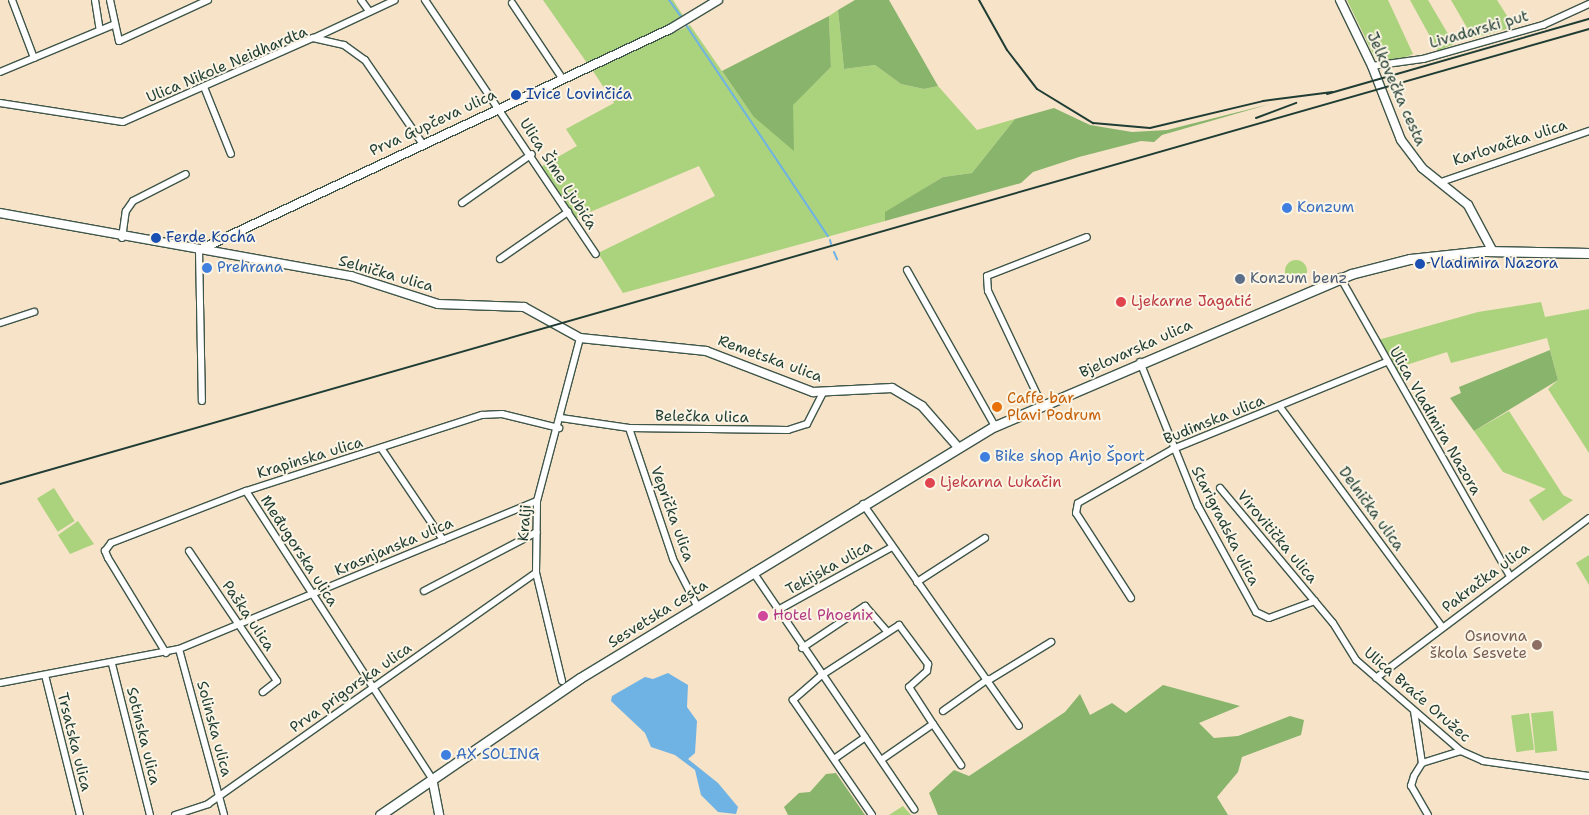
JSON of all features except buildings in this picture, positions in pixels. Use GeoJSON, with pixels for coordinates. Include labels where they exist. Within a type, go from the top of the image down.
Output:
{"type":"FeatureCollection","features":[{"type":"Feature","properties":{"kind":"main road","name":"Bjelovarska ulica"},"geometry":{"type":"LineString","coordinates":[[957,446],[995,426],[1042,405],[1141,366],[1340,277],[1410,259],[1492,250],[1589,254]]}},
{"type":"Feature","properties":{"kind":"main road","name":"Sesvetska cesta"},"geometry":{"type":"LineString","coordinates":[[380,815],[546,699],[957,446]]}},
{"type":"Feature","properties":{"kind":"street"},"geometry":{"type":"LineString","coordinates":[[12,0],[34,58]]}},
{"type":"Feature","properties":{"kind":"street"},"geometry":{"type":"LineString","coordinates":[[95,0],[100,30]]}},
{"type":"Feature","properties":{"kind":"street"},"geometry":{"type":"LineString","coordinates":[[110,0],[113,25],[120,41],[208,0]]}},
{"type":"Feature","properties":{"kind":"street"},"geometry":{"type":"LineString","coordinates":[[361,0],[369,11]]}},
{"type":"Feature","properties":{"kind":"street"},"geometry":{"type":"LineString","coordinates":[[313,38],[395,0]]}},
{"type":"Feature","properties":{"kind":"street","name":"Ulica Šime Ljubića"},"geometry":{"type":"LineString","coordinates":[[425,0],[532,154],[596,254]]}},
{"type":"Feature","properties":{"kind":"street","name":"Prva Gupčeva ulica"},"geometry":{"type":"LineString","coordinates":[[199,250],[422,143],[683,22],[718,0]]}},
{"type":"Feature","properties":{"kind":"street","name":"Jelkovečka cesta"},"geometry":{"type":"LineString","coordinates":[[1340,0],[1372,66],[1401,140],[1422,168],[1441,182],[1475,214],[1492,250]]}},
{"type":"Feature","properties":{"kind":"street"},"geometry":{"type":"LineString","coordinates":[[512,3],[562,78]]}},
{"type":"Feature","properties":{"kind":"street","name":"Livadarski put"},"geometry":{"type":"LineString","coordinates":[[1372,66],[1423,59],[1543,25],[1589,4]]}},
{"type":"Feature","properties":{"kind":"street"},"geometry":{"type":"LineString","coordinates":[[0,72],[113,25]]}},
{"type":"Feature","properties":{"kind":"street","name":"Ulica Nikole Neidhardta"},"geometry":{"type":"LineString","coordinates":[[0,103],[107,122],[143,115],[313,38],[344,45],[365,60],[422,143]]}},
{"type":"Feature","properties":{"kind":"street"},"geometry":{"type":"LineString","coordinates":[[204,87],[231,154]]}},
{"type":"Feature","properties":{"kind":"street","name":"Karlovačka ulica"},"geometry":{"type":"LineString","coordinates":[[1441,182],[1589,132]]}},
{"type":"Feature","properties":{"kind":"street"},"geometry":{"type":"LineString","coordinates":[[462,203],[532,154]]}},
{"type":"Feature","properties":{"kind":"street"},"geometry":{"type":"LineString","coordinates":[[122,238],[126,211],[133,200],[186,174]]}},
{"type":"Feature","properties":{"kind":"street"},"geometry":{"type":"LineString","coordinates":[[500,259],[568,212]]}},
{"type":"Feature","properties":{"kind":"street","name":"Selnička ulica"},"geometry":{"type":"LineString","coordinates":[[0,213],[122,238],[351,276],[438,304],[524,307],[580,338]]}},
{"type":"Feature","properties":{"kind":"street"},"geometry":{"type":"LineString","coordinates":[[1042,405],[988,291],[987,276],[1087,237]]}},
{"type":"Feature","properties":{"kind":"street"},"geometry":{"type":"LineString","coordinates":[[199,250],[202,400]]}},
{"type":"Feature","properties":{"kind":"street"},"geometry":{"type":"LineString","coordinates":[[907,270],[995,426]]}},
{"type":"Feature","properties":{"kind":"street","name":"Ulica Vladimira Nazora"},"geometry":{"type":"LineString","coordinates":[[1340,277],[1386,362],[1510,576]]}},
{"type":"Feature","properties":{"kind":"street"},"geometry":{"type":"LineString","coordinates":[[0,323],[34,312]]}},
{"type":"Feature","properties":{"kind":"street","name":"Remetska ulica"},"geometry":{"type":"LineString","coordinates":[[580,338],[693,348],[822,392],[870,386],[901,391],[922,406],[957,446]]}},
{"type":"Feature","properties":{"kind":"street","name":"Kralji"},"geometry":{"type":"LineString","coordinates":[[562,681],[536,573],[537,501],[559,428],[580,338]]}},
{"type":"Feature","properties":{"kind":"street","name":"Budimska ulica"},"geometry":{"type":"LineString","coordinates":[[1131,598],[1076,513],[1076,504],[1173,449],[1280,407],[1386,362]]}},
{"type":"Feature","properties":{"kind":"street","name":"Starigradska ulica"},"geometry":{"type":"LineString","coordinates":[[1141,366],[1173,449],[1198,506],[1256,612],[1269,618],[1314,601]]}},
{"type":"Feature","properties":{"kind":"street","name":"Belečka ulica"},"geometry":{"type":"LineString","coordinates":[[561,418],[628,428],[788,430],[807,424],[822,392]]}},
{"type":"Feature","properties":{"kind":"street","name":"Delnička ulica"},"geometry":{"type":"LineString","coordinates":[[1280,407],[1442,627]]}},
{"type":"Feature","properties":{"kind":"street","name":"Krapinska ulica"},"geometry":{"type":"LineString","coordinates":[[246,491],[492,414],[559,428]]}},
{"type":"Feature","properties":{"kind":"street","name":"Veprička ulica"},"geometry":{"type":"LineString","coordinates":[[628,428],[670,551],[697,606]]}},
{"type":"Feature","properties":{"kind":"street","name":"Krapinska ulica"},"geometry":{"type":"LineString","coordinates":[[381,448],[442,540]]}},
{"type":"Feature","properties":{"kind":"street","name":"Virovitička ulica"},"geometry":{"type":"LineString","coordinates":[[1220,488],[1314,601]]}},
{"type":"Feature","properties":{"kind":"street","name":"Međugorska ulica"},"geometry":{"type":"LineString","coordinates":[[166,653],[106,548],[246,491],[432,778]]}},
{"type":"Feature","properties":{"kind":"street","name":"Krasnjanska ulica"},"geometry":{"type":"LineString","coordinates":[[0,683],[112,664],[179,650],[241,627],[312,595],[537,501]]}},
{"type":"Feature","properties":{"kind":"street","name":"Tekijska ulica"},"geometry":{"type":"LineString","coordinates":[[863,504],[1019,726]]}},
{"type":"Feature","properties":{"kind":"street","name":"Pakračka ulica"},"geometry":{"type":"LineString","coordinates":[[1376,678],[1589,518]]}},
{"type":"Feature","properties":{"kind":"street"},"geometry":{"type":"LineString","coordinates":[[424,591],[537,532]]}},
{"type":"Feature","properties":{"kind":"street"},"geometry":{"type":"LineString","coordinates":[[917,582],[985,538]]}},
{"type":"Feature","properties":{"kind":"street","name":"Tekijska ulica"},"geometry":{"type":"LineString","coordinates":[[778,610],[892,547]]}},
{"type":"Feature","properties":{"kind":"street","name":"Paška ulica"},"geometry":{"type":"LineString","coordinates":[[189,551],[277,681],[263,692]]}},
{"type":"Feature","properties":{"kind":"street"},"geometry":{"type":"LineString","coordinates":[[753,572],[802,648],[914,809]]}},
{"type":"Feature","properties":{"kind":"street","name":"Prva prigorska ulica"},"geometry":{"type":"LineString","coordinates":[[175,815],[219,796],[536,573]]}},
{"type":"Feature","properties":{"kind":"street","name":"Ulica Braće Oružec"},"geometry":{"type":"LineString","coordinates":[[1314,601],[1356,660],[1462,751],[1482,760],[1589,776]]}},
{"type":"Feature","properties":{"kind":"street"},"geometry":{"type":"LineString","coordinates":[[802,648],[865,606],[887,631]]}},
{"type":"Feature","properties":{"kind":"street"},"geometry":{"type":"LineString","coordinates":[[872,815],[793,700],[822,675],[887,631],[901,626],[928,664],[927,671],[909,687],[961,765]]}},
{"type":"Feature","properties":{"kind":"street"},"geometry":{"type":"LineString","coordinates":[[943,712],[988,680],[1051,642]]}},
{"type":"Feature","properties":{"kind":"street","name":"Solinska ulica"},"geometry":{"type":"LineString","coordinates":[[179,650],[224,815]]}},
{"type":"Feature","properties":{"kind":"street","name":"Sotinska ulica"},"geometry":{"type":"LineString","coordinates":[[112,664],[150,815]]}},
{"type":"Feature","properties":{"kind":"street","name":"Trsatska ulica"},"geometry":{"type":"LineString","coordinates":[[45,675],[80,815]]}},
{"type":"Feature","properties":{"kind":"street"},"geometry":{"type":"LineString","coordinates":[[1414,711],[1422,763],[1411,786],[1428,815]]}},
{"type":"Feature","properties":{"kind":"street"},"geometry":{"type":"LineString","coordinates":[[881,760],[933,724]]}},
{"type":"Feature","properties":{"kind":"street"},"geometry":{"type":"LineString","coordinates":[[834,759],[865,737]]}},
{"type":"Feature","properties":{"kind":"street"},"geometry":{"type":"LineString","coordinates":[[1422,763],[1462,751]]}},
{"type":"Feature","properties":{"kind":"street"},"geometry":{"type":"LineString","coordinates":[[432,778],[439,815]]}},
{"type":"Feature","properties":{"kind":"green space"},"geometry":{"type":"Polygon","coordinates":[[[543,0],[673,0],[684,17],[587,63],[543,0]]]}},
{"type":"Feature","properties":{"kind":"green space"},"geometry":{"type":"Polygon","coordinates":[[[855,0],[889,0],[938,86],[924,89],[901,84],[875,65],[844,69],[838,10],[855,0]]]}},
{"type":"Feature","properties":{"kind":"green space"},"geometry":{"type":"Polygon","coordinates":[[[1347,0],[1388,0],[1413,54],[1396,61],[1375,58],[1347,0]]]}},
{"type":"Feature","properties":{"kind":"green space"},"geometry":{"type":"Polygon","coordinates":[[[1410,0],[1428,0],[1454,44],[1438,51],[1410,0]]]}},
{"type":"Feature","properties":{"kind":"green space"},"geometry":{"type":"Polygon","coordinates":[[[1451,0],[1497,0],[1514,27],[1473,38],[1451,0]]]}},
{"type":"Feature","properties":{"kind":"green space"},"geometry":{"type":"Polygon","coordinates":[[[838,10],[844,69],[875,65],[901,84],[924,89],[938,86],[977,130],[1015,119],[972,173],[943,177],[886,212],[885,221],[623,293],[598,253],[715,196],[699,166],[576,218],[542,166],[577,146],[566,129],[614,103],[593,71],[690,25],[753,116],[793,104],[831,67],[829,16],[838,10]]]}},
{"type":"Feature","properties":{"kind":"green space"},"geometry":{"type":"Polygon","coordinates":[[[829,16],[831,67],[793,105],[794,151],[753,116],[722,71],[829,16]]]}},
{"type":"Feature","properties":{"kind":"green space"},"geometry":{"type":"Polygon","coordinates":[[[1270,104],[1162,135],[1154,142],[1141,141],[1079,157],[1033,172],[1021,183],[885,221],[885,212],[943,177],[972,173],[1015,119],[1054,108],[1090,125],[1132,132],[1167,130],[1270,104]]]}},
{"type":"Feature","properties":{"kind":"green space"},"geometry":{"type":"Polygon","coordinates":[[[1296,260],[1306,267],[1307,271],[1300,281],[1296,282],[1286,275],[1285,271],[1292,261],[1296,260]]]}},
{"type":"Feature","properties":{"kind":"green space"},"geometry":{"type":"Polygon","coordinates":[[[1541,302],[1545,317],[1589,309],[1589,453],[1548,389],[1558,380],[1547,338],[1451,363],[1447,352],[1403,366],[1404,374],[1400,377],[1378,340],[1478,312],[1541,302]]]}},
{"type":"Feature","properties":{"kind":"green space"},"geometry":{"type":"Polygon","coordinates":[[[1550,350],[1558,380],[1474,431],[1450,398],[1461,393],[1459,387],[1550,350]]]}},
{"type":"Feature","properties":{"kind":"green space"},"geometry":{"type":"Polygon","coordinates":[[[1509,411],[1563,495],[1573,500],[1543,521],[1529,500],[1546,489],[1503,472],[1474,431],[1509,411]]]}},
{"type":"Feature","properties":{"kind":"green space"},"geometry":{"type":"Polygon","coordinates":[[[54,488],[75,521],[58,532],[37,499],[54,488]]]}},
{"type":"Feature","properties":{"kind":"green space"},"geometry":{"type":"Polygon","coordinates":[[[78,521],[94,544],[70,554],[58,535],[78,521]]]}},
{"type":"Feature","properties":{"kind":"green space"},"geometry":{"type":"Polygon","coordinates":[[[1589,555],[1589,585],[1576,563],[1589,555]]]}},
{"type":"Feature","properties":{"kind":"green space"},"geometry":{"type":"Polygon","coordinates":[[[1163,685],[1240,706],[1199,723],[1214,738],[1238,736],[1290,716],[1304,720],[1301,735],[1242,757],[1238,772],[1217,797],[1228,815],[938,815],[929,793],[954,770],[969,776],[1065,712],[1080,694],[1090,715],[1112,703],[1126,713],[1163,685]]]}},
{"type":"Feature","properties":{"kind":"green space"},"geometry":{"type":"Polygon","coordinates":[[[1553,711],[1557,751],[1535,753],[1531,713],[1553,711]]]}},
{"type":"Feature","properties":{"kind":"green space"},"geometry":{"type":"Polygon","coordinates":[[[1529,713],[1534,750],[1516,752],[1511,716],[1529,713]]]}},
{"type":"Feature","properties":{"kind":"green space"},"geometry":{"type":"Polygon","coordinates":[[[836,773],[865,815],[788,815],[784,807],[799,793],[810,792],[826,774],[836,773]]]}},
{"type":"Feature","properties":{"kind":"green space"},"geometry":{"type":"Polygon","coordinates":[[[903,806],[911,815],[889,815],[903,806]]]}},
{"type":"Feature","properties":{"kind":"water"},"geometry":{"type":"Polygon","coordinates":[[[668,673],[688,685],[687,707],[697,721],[695,753],[688,759],[718,783],[738,807],[736,814],[718,812],[701,795],[695,770],[675,755],[651,747],[645,733],[611,701],[612,696],[645,677],[653,679],[668,673]]]}},
{"type":"Feature","properties":{"kind":"waterway"},"geometry":{"type":"LineString","coordinates":[[669,0],[682,18]]}},
{"type":"Feature","properties":{"kind":"waterway"},"geometry":{"type":"LineString","coordinates":[[684,22],[828,236]]}},
{"type":"Feature","properties":{"kind":"waterway"},"geometry":{"type":"LineString","coordinates":[[830,240],[831,244]]}},
{"type":"Feature","properties":{"kind":"waterway"},"geometry":{"type":"LineString","coordinates":[[834,252],[837,259]]}},
{"type":"Feature","properties":{"kind":"railway"},"geometry":{"type":"LineString","coordinates":[[979,0],[1007,50],[1037,89],[1093,123],[1150,128],[1263,101],[1332,92]]}},
{"type":"Feature","properties":{"kind":"railway"},"geometry":{"type":"LineString","coordinates":[[1327,94],[1589,19]]}},
{"type":"Feature","properties":{"kind":"railway"},"geometry":{"type":"LineString","coordinates":[[0,484],[1589,29]]}},
{"type":"Feature","properties":{"kind":"railway"},"geometry":{"type":"LineString","coordinates":[[1256,118],[1296,103]]}},
{"type":"Feature","properties":{"kind":"place","name":"Ivice Lovinčića"},"geometry":{"type":"Point","coordinates":[516,95]}},
{"type":"Feature","properties":{"kind":"place","name":"Konzum"},"geometry":{"type":"Point","coordinates":[1287,208]}},
{"type":"Feature","properties":{"kind":"place","name":"Ferde Kocha"},"geometry":{"type":"Point","coordinates":[156,238]}},
{"type":"Feature","properties":{"kind":"place","name":"Vladimira Nazora"},"geometry":{"type":"Point","coordinates":[1420,264]}},
{"type":"Feature","properties":{"kind":"place","name":"Prehrana"},"geometry":{"type":"Point","coordinates":[207,268]}},
{"type":"Feature","properties":{"kind":"place","name":"Konzum benz"},"geometry":{"type":"Point","coordinates":[1240,279]}},
{"type":"Feature","properties":{"kind":"place","name":"Ljekarne Jagatić"},"geometry":{"type":"Point","coordinates":[1121,302]}},
{"type":"Feature","properties":{"kind":"place","name":"Caffe bar Plavi Podrum"},"geometry":{"type":"Point","coordinates":[997,407]}},
{"type":"Feature","properties":{"kind":"place","name":"Bike shop Anjo Šport"},"geometry":{"type":"Point","coordinates":[985,457]}},
{"type":"Feature","properties":{"kind":"place","name":"Ljekarna Lukačin"},"geometry":{"type":"Point","coordinates":[930,483]}},
{"type":"Feature","properties":{"kind":"place","name":"Hotel Phoenix"},"geometry":{"type":"Point","coordinates":[763,616]}},
{"type":"Feature","properties":{"kind":"place","name":"Osnovna škola Sesvete"},"geometry":{"type":"Point","coordinates":[1537,645]}},
{"type":"Feature","properties":{"kind":"place","name":"AX SOLING"},"geometry":{"type":"Point","coordinates":[446,755]}}]}
